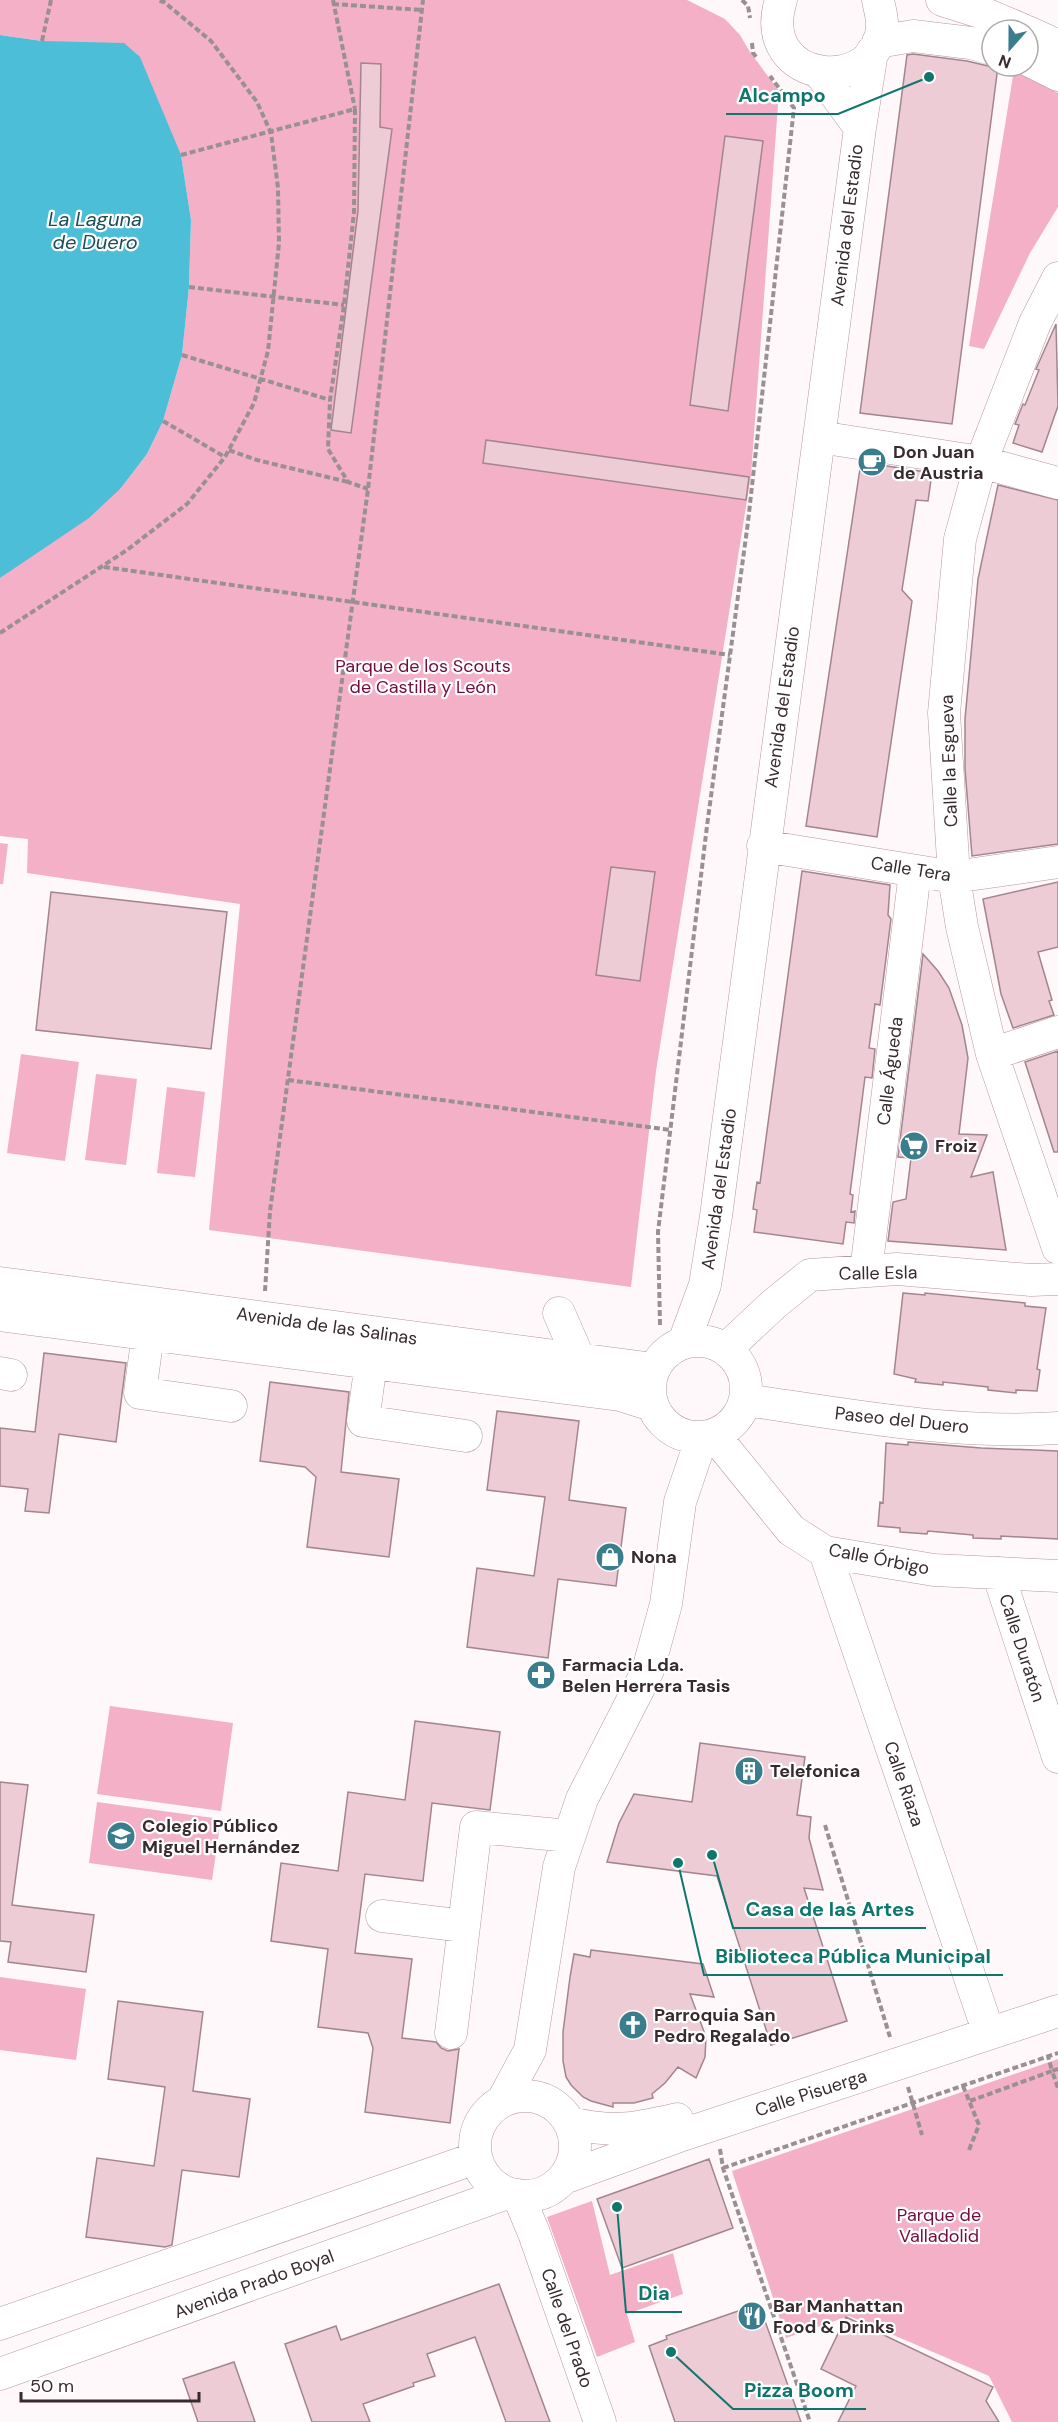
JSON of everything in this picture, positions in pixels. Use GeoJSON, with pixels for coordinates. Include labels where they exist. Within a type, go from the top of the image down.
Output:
{"type":"FeatureCollection","features":[{"type":"Feature","properties":{"kind":"street"},"geometry":{"type":"LineString","coordinates":[[781,0],[777,13],[778,35],[791,58],[803,67],[820,73],[836,73],[859,65],[875,47],[913,36],[980,46]]}},
{"type":"Feature","properties":{"kind":"street","name":"Avenida del Estadio"},"geometry":{"type":"LineString","coordinates":[[696,1342],[745,1007],[763,846],[860,128],[875,47],[882,24],[878,0]]}},
{"type":"Feature","properties":{"kind":"street"},"geometry":{"type":"LineString","coordinates":[[913,36],[946,0],[992,18]]}},
{"type":"Feature","properties":{"kind":"street"},"geometry":{"type":"LineString","coordinates":[[1040,38],[1058,46]]}},
{"type":"Feature","properties":{"kind":"street"},"geometry":{"type":"LineString","coordinates":[[1040,66],[1058,75]]}},
{"type":"Feature","properties":{"kind":"street","name":"Avenida del Estadio"},"geometry":{"type":"LineString","coordinates":[[820,73],[860,128]]}},
{"type":"Feature","properties":{"kind":"street","name":"Calle la Esgueva"},"geometry":{"type":"LineString","coordinates":[[1058,278],[1035,323],[981,462],[960,539],[944,713],[954,878],[962,927],[992,1054],[1058,1248]]}},
{"type":"Feature","properties":{"kind":"street"},"geometry":{"type":"LineString","coordinates":[[819,437],[981,462],[1058,483]]}},
{"type":"Feature","properties":{"kind":"street","name":"Calle Tera"},"geometry":{"type":"LineString","coordinates":[[763,846],[954,878],[1058,862]]}},
{"type":"Feature","properties":{"kind":"street","name":"Calle Águeda"},"geometry":{"type":"LineString","coordinates":[[866,1271],[915,872]]}},
{"type":"Feature","properties":{"kind":"street"},"geometry":{"type":"LineString","coordinates":[[992,1054],[1058,1032]]}},
{"type":"Feature","properties":{"kind":"street","name":"Calle Esla"},"geometry":{"type":"LineString","coordinates":[[696,1342],[774,1304],[810,1275],[897,1269],[1031,1280],[1058,1279]]}},
{"type":"Feature","properties":{"kind":"street","name":"Avenida de las Salinas"},"geometry":{"type":"LineString","coordinates":[[0,1283],[654,1369]]}},
{"type":"Feature","properties":{"kind":"street"},"geometry":{"type":"LineString","coordinates":[[559,1313],[579,1359]]}},
{"type":"Feature","properties":{"kind":"street","name":"Avenida de las Salinas"},"geometry":{"type":"LineString","coordinates":[[0,1315],[621,1395],[652,1405]]}},
{"type":"Feature","properties":{"kind":"street"},"geometry":{"type":"LineString","coordinates":[[148,1334],[140,1393],[231,1406]]}},
{"type":"Feature","properties":{"kind":"street"},"geometry":{"type":"LineString","coordinates":[[696,1342],[736,1359],[744,1371],[747,1385],[746,1400],[735,1421],[697,1434],[658,1416],[652,1405],[650,1393],[654,1369],[662,1357],[672,1348],[696,1342]]}},
{"type":"Feature","properties":{"kind":"street"},"geometry":{"type":"LineString","coordinates":[[371,1363],[363,1421],[466,1436]]}},
{"type":"Feature","properties":{"kind":"street","name":"Paseo del Duero"},"geometry":{"type":"LineString","coordinates":[[746,1400],[892,1420],[1014,1431],[1058,1428]]}},
{"type":"Feature","properties":{"kind":"street"},"geometry":{"type":"LineString","coordinates":[[530,2050],[575,2136],[572,2165],[533,2190],[488,2179],[480,2169],[476,2158],[475,2144],[478,2129],[484,2117],[503,2100],[530,2050],[559,1867],[582,1799],[648,1670],[666,1604],[680,1502],[697,1434]]}},
{"type":"Feature","properties":{"kind":"street","name":"Calle Órbigo"},"geometry":{"type":"LineString","coordinates":[[697,1434],[791,1530],[825,1552],[934,1570],[1058,1576]]}},
{"type":"Feature","properties":{"kind":"street","name":"Calle Riaza"},"geometry":{"type":"LineString","coordinates":[[825,1552],[983,2016]]}},
{"type":"Feature","properties":{"kind":"street","name":"Calle Duratón"},"geometry":{"type":"LineString","coordinates":[[998,1573],[1058,1757]]}},
{"type":"Feature","properties":{"kind":"street"},"geometry":{"type":"LineString","coordinates":[[451,2033],[476,1827],[569,1836]]}},
{"type":"Feature","properties":{"kind":"street"},"geometry":{"type":"LineString","coordinates":[[382,1916],[464,1926]]}},
{"type":"Feature","properties":{"kind":"street","name":"Calle Pisuerga"},"geometry":{"type":"LineString","coordinates":[[533,2190],[717,2124],[896,2055],[983,2016],[1058,1988]]}},
{"type":"Feature","properties":{"kind":"street","name":"Calle Pisuerga"},"geometry":{"type":"LineString","coordinates":[[562,2113],[598,2130],[639,2128],[711,2110],[896,2055],[1058,2012]]}},
{"type":"Feature","properties":{"kind":"street"},"geometry":{"type":"LineString","coordinates":[[503,2100],[520,2096],[537,2097],[562,2113]]}},
{"type":"Feature","properties":{"kind":"street"},"geometry":{"type":"LineString","coordinates":[[0,2324],[476,2158]]}},
{"type":"Feature","properties":{"kind":"street","name":"Calle del Prado"},"geometry":{"type":"LineString","coordinates":[[533,2190],[534,2233],[600,2422]]}},
{"type":"Feature","properties":{"kind":"street","name":"Avenida Prado Boyal"},"geometry":{"type":"LineString","coordinates":[[0,2374],[533,2190]]}},
{"type":"Feature","properties":{"kind":"path"},"geometry":{"type":"LineString","coordinates":[[42,41],[51,0]]}},
{"type":"Feature","properties":{"kind":"path"},"geometry":{"type":"LineString","coordinates":[[0,633],[103,567],[187,504],[229,450],[254,402],[268,351],[279,243],[279,188],[271,133],[257,102],[212,41],[164,2],[157,0]]}},
{"type":"Feature","properties":{"kind":"path"},"geometry":{"type":"LineString","coordinates":[[265,1318],[270,1211],[368,489],[423,0]]}},
{"type":"Feature","properties":{"kind":"path"},"geometry":{"type":"LineString","coordinates":[[742,0],[748,6],[751,26]]}},
{"type":"Feature","properties":{"kind":"path"},"geometry":{"type":"LineString","coordinates":[[348,482],[328,449],[330,400],[344,305],[354,212],[355,109],[333,2],[422,10]]}},
{"type":"Feature","properties":{"kind":"path"},"geometry":{"type":"LineString","coordinates":[[752,35],[753,53],[760,62]]}},
{"type":"Feature","properties":{"kind":"path"},"geometry":{"type":"LineString","coordinates":[[696,1342],[658,1232],[707,826],[748,522],[794,108],[767,71]]}},
{"type":"Feature","properties":{"kind":"path"},"geometry":{"type":"LineString","coordinates":[[181,155],[355,109]]}},
{"type":"Feature","properties":{"kind":"path"},"geometry":{"type":"LineString","coordinates":[[189,287],[344,305]]}},
{"type":"Feature","properties":{"kind":"path"},"geometry":{"type":"LineString","coordinates":[[182,355],[330,400]]}},
{"type":"Feature","properties":{"kind":"path"},"geometry":{"type":"LineString","coordinates":[[163,421],[225,457]]}},
{"type":"Feature","properties":{"kind":"path"},"geometry":{"type":"LineString","coordinates":[[229,450],[257,460],[368,489]]}},
{"type":"Feature","properties":{"kind":"path"},"geometry":{"type":"LineString","coordinates":[[103,567],[730,655]]}},
{"type":"Feature","properties":{"kind":"path"},"geometry":{"type":"LineString","coordinates":[[288,1080],[671,1130]]}},
{"type":"Feature","properties":{"kind":"path"},"geometry":{"type":"LineString","coordinates":[[825,1825],[896,2055],[914,2103],[922,2135]]}},
{"type":"Feature","properties":{"kind":"path"},"geometry":{"type":"LineString","coordinates":[[723,2169],[1058,2053]]}},
{"type":"Feature","properties":{"kind":"path"},"geometry":{"type":"LineString","coordinates":[[1048,2056],[1058,2088]]}},
{"type":"Feature","properties":{"kind":"path"},"geometry":{"type":"LineString","coordinates":[[970,2101],[1058,2069]]}},
{"type":"Feature","properties":{"kind":"path"},"geometry":{"type":"LineString","coordinates":[[963,2086],[979,2125],[969,2150]]}},
{"type":"Feature","properties":{"kind":"path"},"geometry":{"type":"LineString","coordinates":[[717,2124],[723,2169],[810,2422]]}},
{"type":"Feature","properties":{"kind":"green space","name":"Parque de los Scouts de Castilla y León"},"geometry":{"type":"Polygon","coordinates":[[[0,0],[687,0],[725,19],[740,35],[779,91],[751,475],[656,1071],[631,1287],[209,1230],[240,904],[27,873],[28,839],[0,836],[0,578],[121,488],[147,454],[163,421],[182,355],[189,287],[191,220],[181,155],[42,41],[0,35],[0,0]]]}},
{"type":"Feature","properties":{"kind":"green space"},"geometry":{"type":"Polygon","coordinates":[[[1013,78],[1029,78],[1058,93],[1058,207],[1030,253],[984,349],[969,346],[1013,78]]]}},
{"type":"Feature","properties":{"kind":"green space"},"geometry":{"type":"Polygon","coordinates":[[[0,843],[8,844],[3,884],[0,884],[0,843]]]}},
{"type":"Feature","properties":{"kind":"green space"},"geometry":{"type":"Polygon","coordinates":[[[21,1054],[79,1062],[65,1161],[7,1153],[21,1054]]]}},
{"type":"Feature","properties":{"kind":"green space"},"geometry":{"type":"Polygon","coordinates":[[[96,1074],[137,1079],[126,1165],[85,1160],[96,1074]]]}},
{"type":"Feature","properties":{"kind":"green space"},"geometry":{"type":"Polygon","coordinates":[[[167,1087],[205,1092],[195,1177],[157,1173],[167,1087]]]}},
{"type":"Feature","properties":{"kind":"green space"},"geometry":{"type":"Polygon","coordinates":[[[110,1706],[233,1723],[221,1811],[97,1794],[110,1706]]]}},
{"type":"Feature","properties":{"kind":"green space"},"geometry":{"type":"Polygon","coordinates":[[[97,1802],[221,1819],[212,1880],[89,1863],[97,1802]]]}},
{"type":"Feature","properties":{"kind":"green space"},"geometry":{"type":"Polygon","coordinates":[[[0,1977],[86,1989],[76,2060],[0,2050],[0,1977]]]}},
{"type":"Feature","properties":{"kind":"green space","name":"Parque de Valladolid"},"geometry":{"type":"Polygon","coordinates":[[[1058,2059],[1058,2422],[1012,2422],[989,2376],[849,2316],[786,2338],[732,2171],[1058,2059]]]}},
{"type":"Feature","properties":{"kind":"green space"},"geometry":{"type":"Polygon","coordinates":[[[592,2201],[610,2275],[673,2253],[683,2294],[627,2314],[635,2342],[597,2357],[547,2217],[592,2201]]]}},
{"type":"Feature","properties":{"kind":"water","name":"La Laguna de Duero"},"geometry":{"type":"Polygon","coordinates":[[[0,35],[42,41],[124,43],[140,57],[181,155],[191,220],[189,287],[182,355],[163,421],[147,454],[121,488],[89,518],[0,578],[0,35]]]}},
{"type":"Feature","properties":{"kind":"building"},"geometry":{"type":"Polygon","coordinates":[[[907,55],[980,64],[980,78],[996,78],[952,424],[860,413],[907,55]]]}},
{"type":"Feature","properties":{"kind":"building"},"geometry":{"type":"Polygon","coordinates":[[[361,63],[381,64],[380,127],[392,129],[351,433],[331,430],[358,211],[361,63]]]}},
{"type":"Feature","properties":{"kind":"building"},"geometry":{"type":"Polygon","coordinates":[[[725,136],[763,141],[728,411],[690,405],[725,136]]]}},
{"type":"Feature","properties":{"kind":"building"},"geometry":{"type":"Polygon","coordinates":[[[1056,324],[1058,406],[1042,452],[1013,443],[1019,425],[1015,424],[1023,404],[1025,405],[1039,370],[1036,369],[1056,324]]]}},
{"type":"Feature","properties":{"kind":"building"},"geometry":{"type":"Polygon","coordinates":[[[486,440],[749,477],[746,500],[483,463],[486,440]]]}},
{"type":"Feature","properties":{"kind":"building"},"geometry":{"type":"Polygon","coordinates":[[[861,462],[932,473],[928,501],[916,500],[902,590],[912,601],[877,837],[806,826],[861,462]]]}},
{"type":"Feature","properties":{"kind":"building"},"geometry":{"type":"Polygon","coordinates":[[[998,485],[1058,500],[1058,844],[972,856],[965,769],[965,719],[978,579],[998,485]]]}},
{"type":"Feature","properties":{"kind":"building"},"geometry":{"type":"Polygon","coordinates":[[[611,867],[655,872],[640,981],[596,975],[611,867]]]}},
{"type":"Feature","properties":{"kind":"building"},"geometry":{"type":"Polygon","coordinates":[[[802,871],[890,885],[888,915],[891,919],[880,1005],[875,1004],[869,1048],[875,1049],[872,1078],[865,1077],[850,1194],[853,1195],[851,1212],[855,1211],[854,1223],[846,1222],[843,1244],[754,1232],[757,1210],[753,1209],[757,1182],[760,1183],[802,871]]]}},
{"type":"Feature","properties":{"kind":"building"},"geometry":{"type":"Polygon","coordinates":[[[1058,882],[1058,947],[1038,952],[1054,1015],[1013,1028],[1001,994],[983,899],[1058,882]]]}},
{"type":"Feature","properties":{"kind":"building"},"geometry":{"type":"Polygon","coordinates":[[[51,892],[227,912],[211,1049],[36,1030],[51,892]]]}},
{"type":"Feature","properties":{"kind":"building"},"geometry":{"type":"Polygon","coordinates":[[[923,954],[949,988],[962,1025],[968,1058],[959,1134],[987,1135],[971,1177],[993,1172],[1006,1250],[888,1241],[893,1202],[906,1199],[911,1158],[898,1157],[923,954]]]}},
{"type":"Feature","properties":{"kind":"building"},"geometry":{"type":"Polygon","coordinates":[[[1058,1051],[1058,1152],[1054,1152],[1025,1062],[1058,1051]]]}},
{"type":"Feature","properties":{"kind":"building"},"geometry":{"type":"Polygon","coordinates":[[[903,1293],[1025,1303],[1025,1306],[1046,1308],[1037,1369],[1040,1370],[1037,1391],[1016,1390],[1016,1393],[943,1382],[943,1385],[915,1382],[916,1379],[894,1374],[903,1293]]]}},
{"type":"Feature","properties":{"kind":"building"},"geometry":{"type":"Polygon","coordinates":[[[44,1353],[126,1363],[116,1442],[59,1434],[49,1513],[25,1511],[28,1489],[0,1486],[0,1428],[35,1432],[44,1353]]]}},
{"type":"Feature","properties":{"kind":"building"},"geometry":{"type":"Polygon","coordinates":[[[270,1382],[349,1392],[341,1472],[399,1479],[389,1557],[307,1547],[316,1477],[305,1467],[260,1461],[270,1382]]]}},
{"type":"Feature","properties":{"kind":"building"},"geometry":{"type":"Polygon","coordinates":[[[497,1411],[579,1421],[569,1500],[626,1508],[616,1586],[558,1579],[548,1658],[467,1647],[477,1568],[534,1576],[545,1497],[487,1490],[497,1411]]]}},
{"type":"Feature","properties":{"kind":"building"},"geometry":{"type":"Polygon","coordinates":[[[908,1442],[1058,1451],[1058,1539],[1001,1536],[1001,1539],[973,1538],[973,1535],[928,1531],[927,1534],[900,1532],[900,1528],[878,1526],[880,1502],[883,1503],[886,1443],[908,1445],[908,1442]]]}},
{"type":"Feature","properties":{"kind":"building"},"geometry":{"type":"Polygon","coordinates":[[[415,1721],[500,1732],[490,1810],[432,1803],[423,1881],[365,1874],[355,1953],[412,1959],[402,2038],[436,2042],[448,2051],[459,2049],[450,2123],[365,2112],[373,2048],[368,2033],[318,2027],[328,1949],[271,1941],[281,1863],[338,1871],[348,1792],[405,1800],[415,1721]]]}},
{"type":"Feature","properties":{"kind":"building"},"geometry":{"type":"Polygon","coordinates":[[[700,1743],[805,1757],[797,1815],[811,1817],[809,1838],[823,1890],[804,1888],[847,2021],[771,2045],[717,1876],[607,1862],[619,1823],[634,1794],[692,1802],[700,1743]]]}},
{"type":"Feature","properties":{"kind":"building"},"geometry":{"type":"Polygon","coordinates":[[[0,1782],[28,1785],[12,1905],[94,1915],[86,1972],[8,1962],[11,1942],[0,1941],[0,1782]]]}},
{"type":"Feature","properties":{"kind":"building","name":"Parroquia San Pedro Regalado"},"geometry":{"type":"Polygon","coordinates":[[[591,1950],[703,1964],[714,1997],[690,1994],[706,2037],[705,2057],[696,2078],[678,2067],[652,2094],[653,2098],[634,2103],[613,2103],[613,2107],[583,2097],[571,2085],[566,2077],[563,2061],[563,2032],[570,1977],[574,1954],[590,1957],[591,1950]]]}},
{"type":"Feature","properties":{"kind":"building"},"geometry":{"type":"Polygon","coordinates":[[[118,2001],[203,2012],[193,2091],[250,2099],[239,2177],[182,2170],[172,2245],[165,2247],[86,2237],[97,2158],[154,2166],[165,2087],[108,2079],[118,2001]]]}},
{"type":"Feature","properties":{"kind":"building"},"geometry":{"type":"Polygon","coordinates":[[[709,2159],[733,2228],[622,2268],[597,2199],[709,2159]]]}},
{"type":"Feature","properties":{"kind":"building"},"geometry":{"type":"Polygon","coordinates":[[[499,2284],[550,2422],[506,2422],[475,2337],[427,2354],[435,2376],[363,2404],[370,2422],[312,2422],[285,2344],[336,2326],[341,2340],[499,2284]]]}},
{"type":"Feature","properties":{"kind":"building"},"geometry":{"type":"Polygon","coordinates":[[[760,2307],[801,2422],[675,2422],[649,2346],[667,2339],[666,2336],[744,2309],[745,2312],[760,2307]]]}},
{"type":"Feature","properties":{"kind":"building"},"geometry":{"type":"Polygon","coordinates":[[[846,2317],[993,2387],[986,2401],[999,2422],[838,2422],[856,2386],[821,2369],[846,2317]]]}},
{"type":"Feature","properties":{"kind":"building"},"geometry":{"type":"Polygon","coordinates":[[[234,2362],[255,2422],[198,2422],[183,2379],[234,2362]]]}},
{"type":"Feature","properties":{"kind":"place","name":"Alcampo"},"geometry":{"type":"Point","coordinates":[929,77]}},
{"type":"Feature","properties":{"kind":"place","name":"Don Juan de Austria"},"geometry":{"type":"Point","coordinates":[872,462]}},
{"type":"Feature","properties":{"kind":"place","name":"Froiz"},"geometry":{"type":"Point","coordinates":[914,1146]}},
{"type":"Feature","properties":{"kind":"place","name":"Nona"},"geometry":{"type":"Point","coordinates":[610,1557]}},
{"type":"Feature","properties":{"kind":"place","name":"Farmacia Lda. Belen Herrera Tasis"},"geometry":{"type":"Point","coordinates":[541,1675]}},
{"type":"Feature","properties":{"kind":"place","name":"Telefonica"},"geometry":{"type":"Point","coordinates":[749,1771]}},
{"type":"Feature","properties":{"kind":"place","name":"Colegio Público Miguel Hernández"},"geometry":{"type":"Point","coordinates":[121,1836]}},
{"type":"Feature","properties":{"kind":"place","name":"Casa de las Artes"},"geometry":{"type":"Point","coordinates":[712,1855]}},
{"type":"Feature","properties":{"kind":"place","name":"Biblioteca Pública Municipal"},"geometry":{"type":"Point","coordinates":[678,1863]}},
{"type":"Feature","properties":{"kind":"place","name":"Parroquia San Pedro Regalado"},"geometry":{"type":"Point","coordinates":[633,2025]}},
{"type":"Feature","properties":{"kind":"place","name":"Dia"},"geometry":{"type":"Point","coordinates":[617,2207]}},
{"type":"Feature","properties":{"kind":"place","name":"Bar Manhattan Food & Drinks"},"geometry":{"type":"Point","coordinates":[752,2316]}},
{"type":"Feature","properties":{"kind":"place","name":"Pizza Boom"},"geometry":{"type":"Point","coordinates":[671,2352]}}]}
